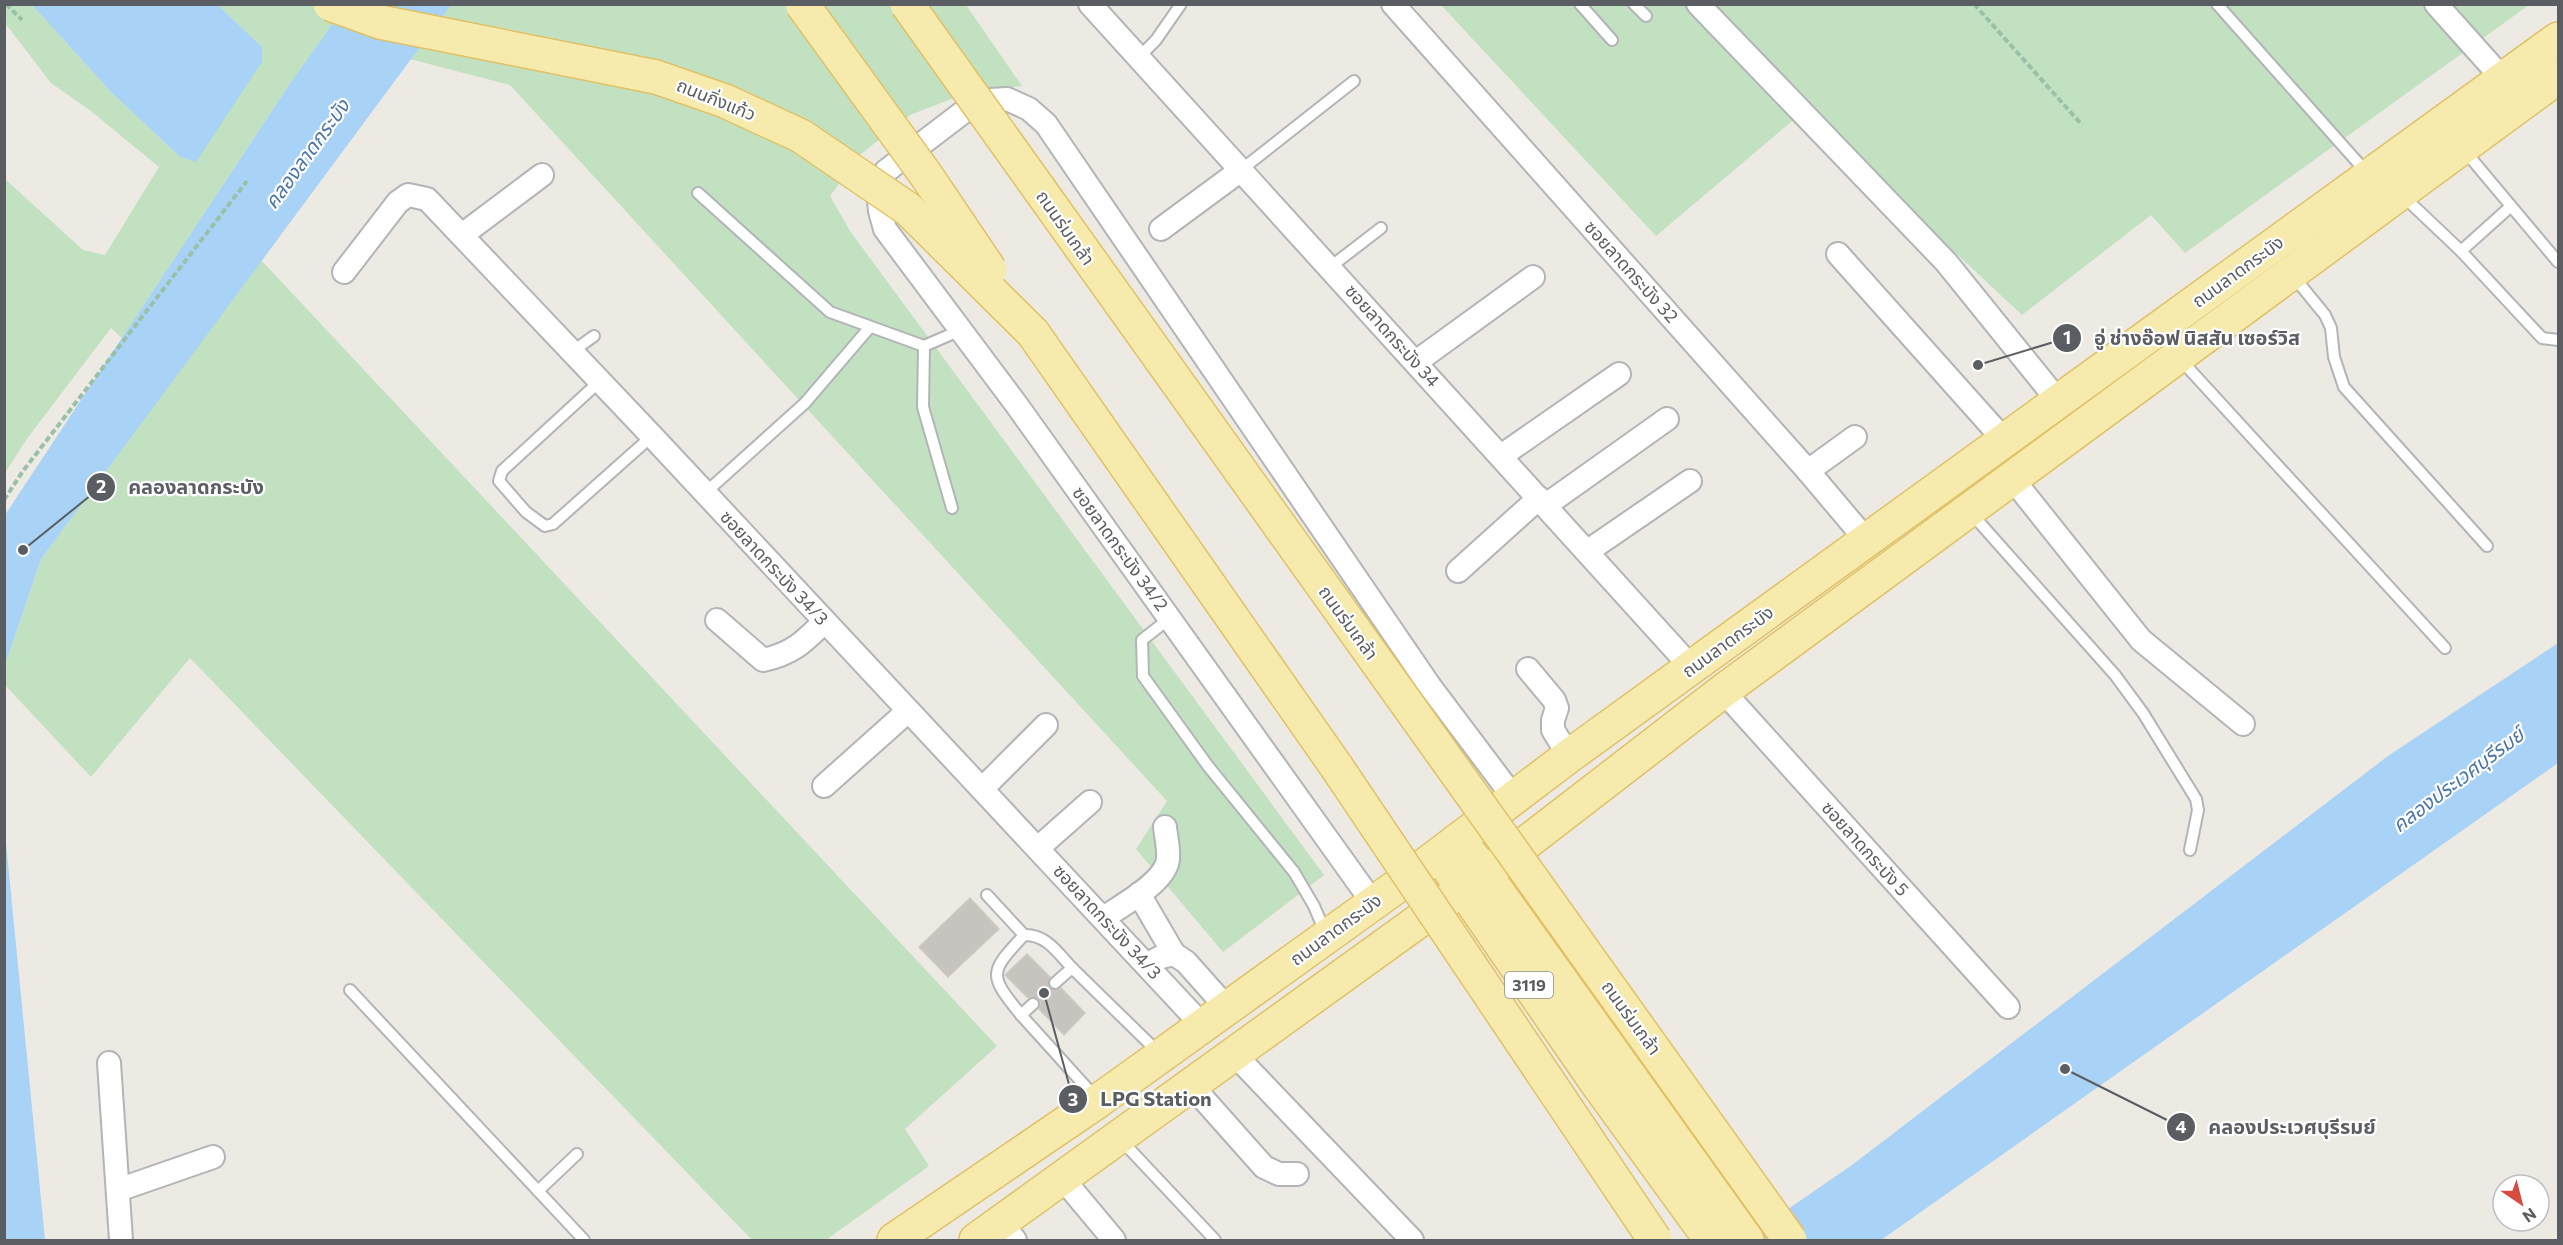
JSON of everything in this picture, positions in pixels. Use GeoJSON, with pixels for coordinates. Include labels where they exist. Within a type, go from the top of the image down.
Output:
{"type":"FeatureCollection","features":[{"type":"Feature","properties":{"kind":"main road","name":"ถนนกิ่งแก้ว"},"geometry":{"type":"LineString","coordinates":[[330,4],[380,22],[656,76],[725,101],[790,131],[851,168],[908,209],[1033,333]]}},
{"type":"Feature","properties":{"kind":"main road"},"geometry":{"type":"LineString","coordinates":[[802,4],[926,175],[1033,333],[1336,766],[1654,1240]]}},
{"type":"Feature","properties":{"kind":"main road","name":"ถนนร่มเกล้า"},"geometry":{"type":"LineString","coordinates":[[907,4],[1790,1240]]}},
{"type":"Feature","properties":{"kind":"main road","name":"ถนนลาดกระบัง"},"geometry":{"type":"LineString","coordinates":[[894,1240],[1098,1101],[1327,937],[1449,848],[1569,756],[2559,39]]}},
{"type":"Feature","properties":{"kind":"main road","name":"ถนนลาดกระบัง"},"geometry":{"type":"LineString","coordinates":[[997,1235],[1063,1179],[1474,881],[1723,691],[2011,477],[2559,77]]}},
{"type":"Feature","properties":{"kind":"main road","name":"ถนนร่มเกล้า"},"geometry":{"type":"LineString","coordinates":[[1449,848],[1608,1072],[1711,1240]]}},
{"type":"Feature","properties":{"kind":"main road","name":"ถนนร่มเกล้า"},"geometry":{"type":"LineString","coordinates":[[1608,1072],[1747,1240]]}},
{"type":"Feature","properties":{"kind":"street","name":"ซอยลาดกระบัง 34"},"geometry":{"type":"LineString","coordinates":[[1090,4],[1692,668]]}},
{"type":"Feature","properties":{"kind":"street","name":"ซอยลาดกระบัง 32"},"geometry":{"type":"LineString","coordinates":[[1393,4],[1808,471],[1867,541]]}},
{"type":"Feature","properties":{"kind":"street"},"geometry":{"type":"LineString","coordinates":[[1698,4],[1946,262],[2059,402]]}},
{"type":"Feature","properties":{"kind":"street"},"geometry":{"type":"LineString","coordinates":[[2436,4],[2503,80]]}},
{"type":"Feature","properties":{"kind":"street","name":"ซอยลาดกระบัง 34/2"},"geometry":{"type":"LineString","coordinates":[[1373,903],[1170,618],[885,229],[880,212],[878,191],[886,171],[966,110],[990,100],[1007,99],[1029,109],[1046,124],[1429,685],[1514,798]]}},
{"type":"Feature","properties":{"kind":"street"},"geometry":{"type":"LineString","coordinates":[[1161,229],[1241,170]]}},
{"type":"Feature","properties":{"kind":"street"},"geometry":{"type":"LineString","coordinates":[[462,235],[542,175]]}},
{"type":"Feature","properties":{"kind":"street","name":"ซอยลาดกระบัง 34/3"},"geometry":{"type":"LineString","coordinates":[[344,272],[398,202],[408,195],[427,199],[573,351],[1103,918],[1148,964],[1215,1017]]}},
{"type":"Feature","properties":{"kind":"street"},"geometry":{"type":"LineString","coordinates":[[1838,254],[2005,441]]}},
{"type":"Feature","properties":{"kind":"street"},"geometry":{"type":"LineString","coordinates":[[1416,362],[1533,277]]}},
{"type":"Feature","properties":{"kind":"street"},"geometry":{"type":"LineString","coordinates":[[1501,456],[1619,374]]}},
{"type":"Feature","properties":{"kind":"street"},"geometry":{"type":"LineString","coordinates":[[1458,571],[1542,501],[1667,419]]}},
{"type":"Feature","properties":{"kind":"street"},"geometry":{"type":"LineString","coordinates":[[1808,471],[1855,437]]}},
{"type":"Feature","properties":{"kind":"street"},"geometry":{"type":"LineString","coordinates":[[2011,477],[2141,640],[2243,724]]}},
{"type":"Feature","properties":{"kind":"street"},"geometry":{"type":"LineString","coordinates":[[1588,551],[1690,481]]}},
{"type":"Feature","properties":{"kind":"street"},"geometry":{"type":"LineString","coordinates":[[717,620],[763,660],[779,657],[798,647],[824,622]]}},
{"type":"Feature","properties":{"kind":"street"},"geometry":{"type":"LineString","coordinates":[[1528,669],[1554,700],[1557,708],[1553,730],[1569,756]]}},
{"type":"Feature","properties":{"kind":"street","name":"ซอยลาดกระบัง 5"},"geometry":{"type":"LineString","coordinates":[[1723,691],[2008,1007]]}},
{"type":"Feature","properties":{"kind":"street"},"geometry":{"type":"LineString","coordinates":[[824,786],[908,711]]}},
{"type":"Feature","properties":{"kind":"street"},"geometry":{"type":"LineString","coordinates":[[982,789],[1046,725]]}},
{"type":"Feature","properties":{"kind":"street"},"geometry":{"type":"LineString","coordinates":[[1038,848],[1090,802]]}},
{"type":"Feature","properties":{"kind":"street"},"geometry":{"type":"LineString","coordinates":[[1103,918],[1139,894],[1162,875],[1168,861],[1165,827]]}},
{"type":"Feature","properties":{"kind":"street"},"geometry":{"type":"LineString","coordinates":[[1139,894],[1174,954],[1186,962],[1215,1017]]}},
{"type":"Feature","properties":{"kind":"street"},"geometry":{"type":"LineString","coordinates":[[1148,964],[1161,957],[1174,954]]}},
{"type":"Feature","properties":{"kind":"street"},"geometry":{"type":"LineString","coordinates":[[1234,1054],[1412,1240]]}},
{"type":"Feature","properties":{"kind":"street"},"geometry":{"type":"LineString","coordinates":[[109,1063],[122,1240]]}},
{"type":"Feature","properties":{"kind":"street"},"geometry":{"type":"LineString","coordinates":[[1192,1086],[1264,1167],[1279,1174],[1298,1174]]}},
{"type":"Feature","properties":{"kind":"street"},"geometry":{"type":"LineString","coordinates":[[118,1191],[213,1157]]}},
{"type":"Feature","properties":{"kind":"street"},"geometry":{"type":"LineString","coordinates":[[1063,1179],[1114,1240]]}},
{"type":"Feature","properties":{"kind":"lane"},"geometry":{"type":"LineString","coordinates":[[1138,58],[1156,40],[1182,4]]}},
{"type":"Feature","properties":{"kind":"lane"},"geometry":{"type":"LineString","coordinates":[[1580,4],[1612,40]]}},
{"type":"Feature","properties":{"kind":"lane"},"geometry":{"type":"LineString","coordinates":[[1634,4],[1646,16]]}},
{"type":"Feature","properties":{"kind":"lane"},"geometry":{"type":"LineString","coordinates":[[2217,4],[2370,177]]}},
{"type":"Feature","properties":{"kind":"lane"},"geometry":{"type":"LineString","coordinates":[[1241,170],[1354,81]]}},
{"type":"Feature","properties":{"kind":"lane"},"geometry":{"type":"LineString","coordinates":[[2462,148],[2559,262]]}},
{"type":"Feature","properties":{"kind":"lane"},"geometry":{"type":"LineString","coordinates":[[698,193],[830,312],[924,345],[961,330]]}},
{"type":"Feature","properties":{"kind":"lane"},"geometry":{"type":"LineString","coordinates":[[2401,194],[2461,251],[2542,338],[2559,340]]}},
{"type":"Feature","properties":{"kind":"lane"},"geometry":{"type":"LineString","coordinates":[[2461,251],[2510,207]]}},
{"type":"Feature","properties":{"kind":"lane"},"geometry":{"type":"LineString","coordinates":[[1329,268],[1381,228]]}},
{"type":"Feature","properties":{"kind":"lane"},"geometry":{"type":"LineString","coordinates":[[2292,274],[2325,315],[2331,328],[2334,357],[2344,387],[2487,546]]}},
{"type":"Feature","properties":{"kind":"lane"},"geometry":{"type":"LineString","coordinates":[[705,494],[805,403],[870,327]]}},
{"type":"Feature","properties":{"kind":"lane"},"geometry":{"type":"LineString","coordinates":[[573,351],[594,336]]}},
{"type":"Feature","properties":{"kind":"lane"},"geometry":{"type":"LineString","coordinates":[[924,345],[923,407],[952,508]]}},
{"type":"Feature","properties":{"kind":"lane"},"geometry":{"type":"LineString","coordinates":[[2178,357],[2445,648]]}},
{"type":"Feature","properties":{"kind":"lane"},"geometry":{"type":"LineString","coordinates":[[600,381],[502,471],[499,481],[526,512],[545,526],[553,524],[652,436]]}},
{"type":"Feature","properties":{"kind":"lane"},"geometry":{"type":"LineString","coordinates":[[1968,510],[2097,652],[2149,721],[2196,799],[2199,810],[2190,850]]}},
{"type":"Feature","properties":{"kind":"lane"},"geometry":{"type":"LineString","coordinates":[[1170,618],[1142,640],[1143,676],[1208,766],[1294,872],[1314,906],[1327,937]]}},
{"type":"Feature","properties":{"kind":"lane"},"geometry":{"type":"LineString","coordinates":[[987,895],[1024,935],[1036,935],[1050,945],[1161,1055]]}},
{"type":"Feature","properties":{"kind":"lane"},"geometry":{"type":"LineString","coordinates":[[1024,935],[1004,957],[996,970],[996,979],[1021,1015],[1098,1101]]}},
{"type":"Feature","properties":{"kind":"lane"},"geometry":{"type":"LineString","coordinates":[[1055,983],[1072,968]]}},
{"type":"Feature","properties":{"kind":"lane"},"geometry":{"type":"LineString","coordinates":[[351,990],[584,1240]]}},
{"type":"Feature","properties":{"kind":"lane"},"geometry":{"type":"LineString","coordinates":[[1021,1015],[1033,1004]]}},
{"type":"Feature","properties":{"kind":"lane"},"geometry":{"type":"LineString","coordinates":[[1120,1138],[1215,1240]]}},
{"type":"Feature","properties":{"kind":"lane"},"geometry":{"type":"LineString","coordinates":[[538,1191],[577,1154]]}},
{"type":"Feature","properties":{"kind":"path"},"geometry":{"type":"LineString","coordinates":[[6,4],[22,20]]}},
{"type":"Feature","properties":{"kind":"path"},"geometry":{"type":"LineString","coordinates":[[1974,4],[2082,125]]}},
{"type":"Feature","properties":{"kind":"path"},"geometry":{"type":"LineString","coordinates":[[4,500],[23,471],[247,181]]}},
{"type":"Feature","properties":{"kind":"green space"},"geometry":{"type":"Polygon","coordinates":[[[5,5],[32,5],[112,93],[179,156],[262,47],[218,5],[346,5],[291,82],[122,338],[111,328],[26,440],[5,473],[5,179],[83,250],[105,255],[159,167],[91,111],[51,83],[5,23],[5,5]]]}},
{"type":"Feature","properties":{"kind":"green space"},"geometry":{"type":"Polygon","coordinates":[[[451,5],[966,5],[1022,86],[969,92],[910,115],[861,154],[830,196],[850,231],[1324,875],[1223,952],[1136,849],[1167,801],[510,85],[410,59],[451,5]]]}},
{"type":"Feature","properties":{"kind":"green space"},"geometry":{"type":"Polygon","coordinates":[[[1441,5],[2529,5],[2185,253],[2151,215],[2022,315],[1804,111],[1656,236],[1441,5]]]}},
{"type":"Feature","properties":{"kind":"green space"},"geometry":{"type":"Polygon","coordinates":[[[261,260],[997,1046],[905,1129],[929,1166],[826,1240],[752,1240],[190,658],[91,777],[5,685],[5,665],[41,559],[261,260]]]}},
{"type":"Feature","properties":{"kind":"water"},"geometry":{"type":"Polygon","coordinates":[[[32,5],[218,5],[262,47],[262,62],[196,162],[179,156],[112,93],[32,5]]]}},
{"type":"Feature","properties":{"kind":"water"},"geometry":{"type":"Polygon","coordinates":[[[346,5],[451,5],[41,559],[5,665],[5,515],[291,82],[346,5]]]}},
{"type":"Feature","properties":{"kind":"water"},"geometry":{"type":"Polygon","coordinates":[[[2558,643],[2558,763],[1881,1240],[1743,1240],[1852,1165],[2388,756],[2558,643]]]}},
{"type":"Feature","properties":{"kind":"water"},"geometry":{"type":"Polygon","coordinates":[[[4,811],[5,833],[45,1240],[5,1240],[4,811]]]}},
{"type":"Feature","properties":{"kind":"building"},"geometry":{"type":"Polygon","coordinates":[[[970,898],[999,929],[948,977],[919,947],[970,898]]]}},
{"type":"Feature","properties":{"kind":"building"},"geometry":{"type":"Polygon","coordinates":[[[1027,954],[1050,977],[1048,984],[1050,988],[1056,990],[1061,988],[1085,1013],[1064,1035],[1039,1009],[1038,999],[1028,998],[1005,975],[1027,954]]]}},
{"type":"Feature","properties":{"kind":"place","name":"อู่ ช่างอ๊อฟ นิสสัน เซอร์วิส"},"geometry":{"type":"Point","coordinates":[1978,365]}},
{"type":"Feature","properties":{"kind":"place","name":"คลองลาดกระบัง"},"geometry":{"type":"Point","coordinates":[23,550]}},
{"type":"Feature","properties":{"kind":"place","name":"LPG Station"},"geometry":{"type":"Point","coordinates":[1044,993]}},
{"type":"Feature","properties":{"kind":"place","name":"คลองประเวศบุรีรมย์"},"geometry":{"type":"Point","coordinates":[2065,1069]}}]}
